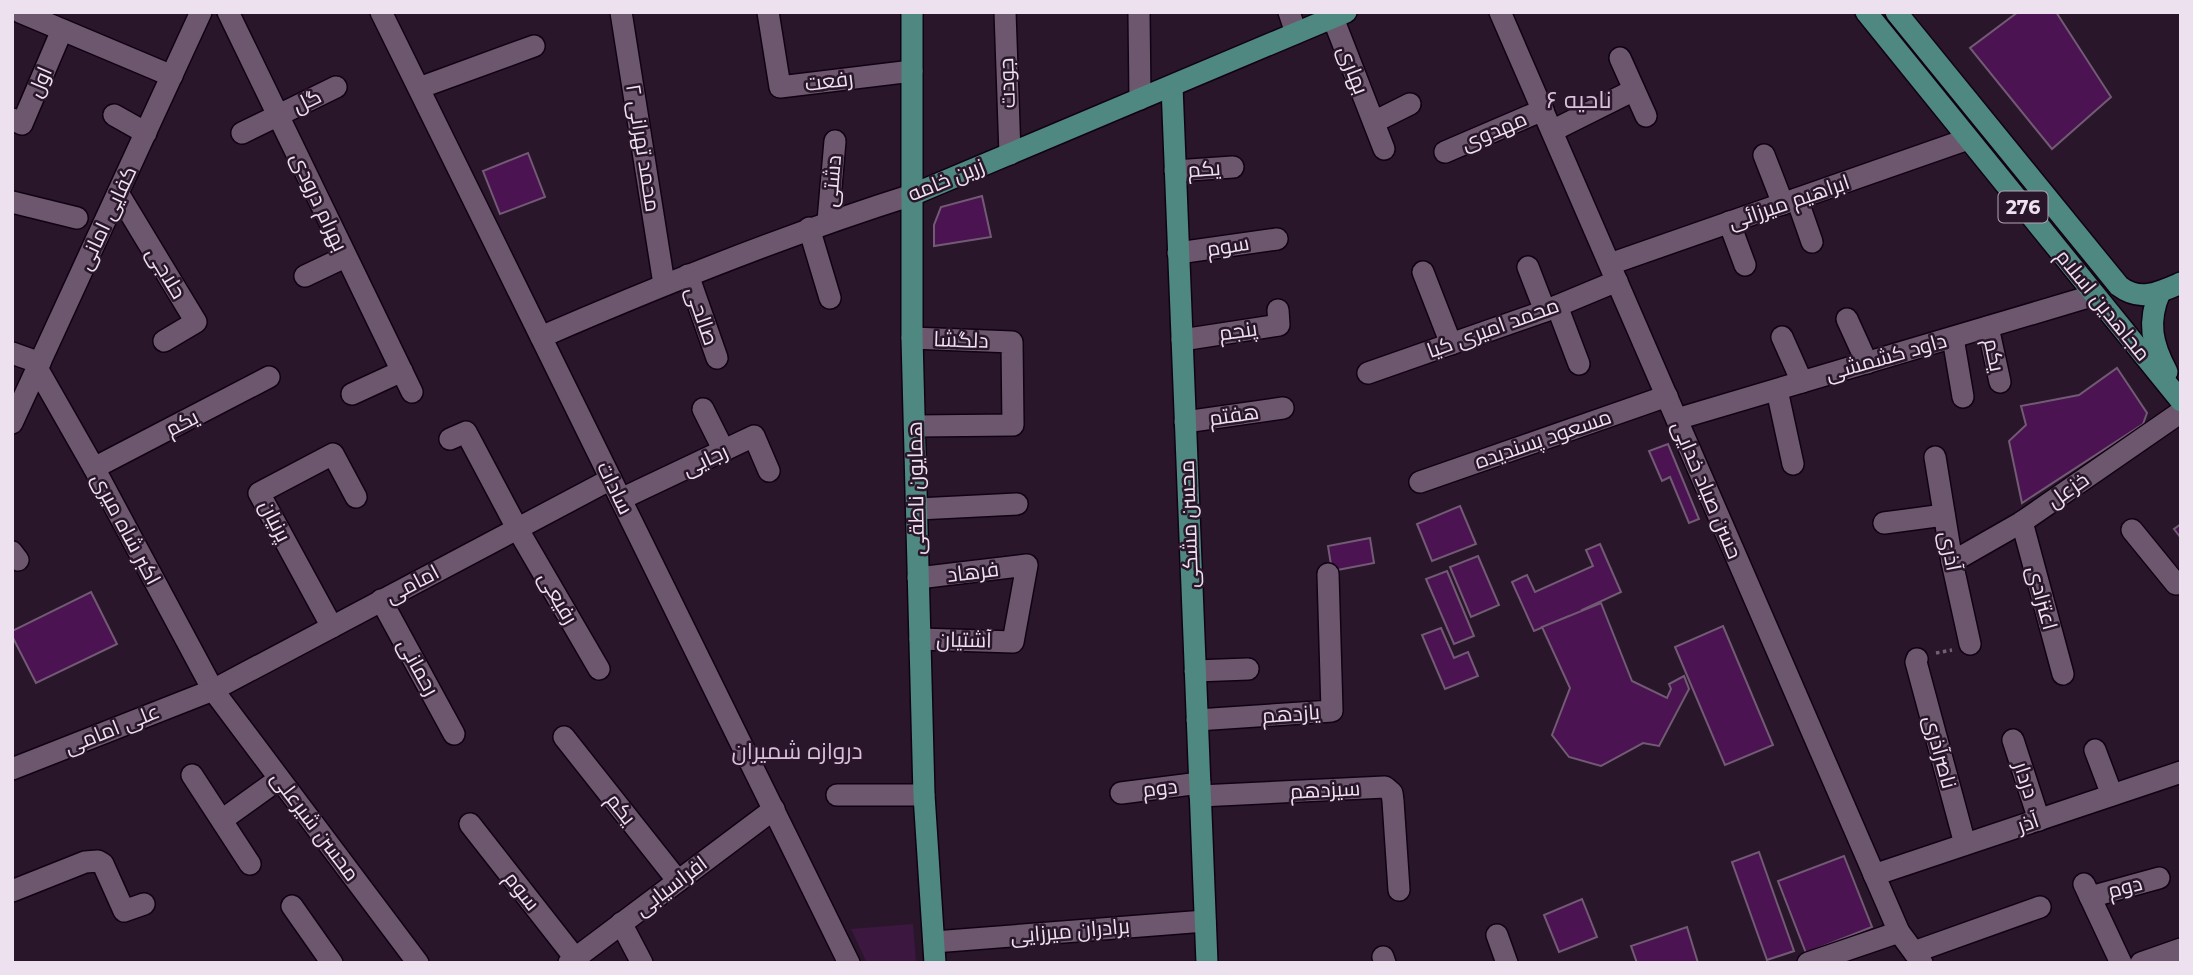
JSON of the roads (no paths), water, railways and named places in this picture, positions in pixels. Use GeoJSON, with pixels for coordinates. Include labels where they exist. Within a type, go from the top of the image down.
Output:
{"type":"FeatureCollection","features":[{"type":"Feature","properties":{"kind":"main road","name":"همایون ناطقی"},"geometry":{"type":"LineString","coordinates":[[912,12],[912,338],[924,794],[935,952]]}},
{"type":"Feature","properties":{"kind":"main road","name":"مجاهدین اسلام"},"geometry":{"type":"LineString","coordinates":[[1866,12],[2181,400]]}},
{"type":"Feature","properties":{"kind":"main road","name":"مجاهدین اسلام"},"geometry":{"type":"LineString","coordinates":[[1900,14],[2119,286],[2138,296],[2160,292]]}},
{"type":"Feature","properties":{"kind":"main road","name":"زرین خامه"},"geometry":{"type":"LineString","coordinates":[[912,195],[1340,15]]}},
{"type":"Feature","properties":{"kind":"main road","name":"محسن مشکی"},"geometry":{"type":"LineString","coordinates":[[1172,86],[1207,963]]}},
{"type":"Feature","properties":{"kind":"main road"},"geometry":{"type":"LineString","coordinates":[[2181,283],[2160,292],[2153,308],[2152,333],[2159,356],[2181,400]]}},
{"type":"Feature","properties":{"kind":"street"},"geometry":{"type":"LineString","coordinates":[[20,12],[172,76]]}},
{"type":"Feature","properties":{"kind":"street","name":"کفایی امانی"},"geometry":{"type":"LineString","coordinates":[[12,423],[201,12]]}},
{"type":"Feature","properties":{"kind":"street","name":"بهرام درودی"},"geometry":{"type":"LineString","coordinates":[[228,12],[412,392]]}},
{"type":"Feature","properties":{"kind":"street","name":"سادات"},"geometry":{"type":"LineString","coordinates":[[381,12],[849,963]]}},
{"type":"Feature","properties":{"kind":"street","name":"محمد تهرانی ۲"},"geometry":{"type":"LineString","coordinates":[[621,12],[664,284]]}},
{"type":"Feature","properties":{"kind":"street","name":"رفعت"},"geometry":{"type":"LineString","coordinates":[[768,12],[780,87],[912,71]]}},
{"type":"Feature","properties":{"kind":"street","name":"جودت"},"geometry":{"type":"LineString","coordinates":[[1005,12],[1010,154]]}},
{"type":"Feature","properties":{"kind":"street"},"geometry":{"type":"LineString","coordinates":[[1139,12],[1140,99]]}},
{"type":"Feature","properties":{"kind":"street"},"geometry":{"type":"LineString","coordinates":[[1289,12],[1296,33]]}},
{"type":"Feature","properties":{"kind":"street","name":"حسن صیاد خدایی"},"geometry":{"type":"LineString","coordinates":[[1500,12],[1899,932],[1918,957]]}},
{"type":"Feature","properties":{"kind":"street","name":"بهاری"},"geometry":{"type":"LineString","coordinates":[[1340,15],[1384,149]]}},
{"type":"Feature","properties":{"kind":"street","name":"اول"},"geometry":{"type":"LineString","coordinates":[[12,119],[22,124],[62,30]]}},
{"type":"Feature","properties":{"kind":"street"},"geometry":{"type":"LineString","coordinates":[[419,88],[534,46]]}},
{"type":"Feature","properties":{"kind":"street"},"geometry":{"type":"LineString","coordinates":[[1620,58],[1646,116]]}},
{"type":"Feature","properties":{"kind":"street","name":"گل"},"geometry":{"type":"LineString","coordinates":[[278,115],[336,87]]}},
{"type":"Feature","properties":{"kind":"street"},"geometry":{"type":"LineString","coordinates":[[1552,131],[1634,90]]}},
{"type":"Feature","properties":{"kind":"street","name":"بهاری"},"geometry":{"type":"LineString","coordinates":[[1374,122],[1410,104]]}},
{"type":"Feature","properties":{"kind":"street","name":"مهدوی"},"geometry":{"type":"LineString","coordinates":[[1445,152],[1543,110]]}},
{"type":"Feature","properties":{"kind":"street"},"geometry":{"type":"LineString","coordinates":[[114,115],[146,133]]}},
{"type":"Feature","properties":{"kind":"street"},"geometry":{"type":"LineString","coordinates":[[242,133],[278,115]]}},
{"type":"Feature","properties":{"kind":"street","name":"ابراهیم میرزائی"},"geometry":{"type":"LineString","coordinates":[[1613,273],[1729,222],[1968,139]]}},
{"type":"Feature","properties":{"kind":"street","name":"دشتی"},"geometry":{"type":"LineString","coordinates":[[819,225],[835,141]]}},
{"type":"Feature","properties":{"kind":"street"},"geometry":{"type":"LineString","coordinates":[[1764,155],[1812,242]]}},
{"type":"Feature","properties":{"kind":"street","name":"یکم"},"geometry":{"type":"LineString","coordinates":[[1175,171],[1233,167]]}},
{"type":"Feature","properties":{"kind":"street","name":"حلاجی"},"geometry":{"type":"LineString","coordinates":[[118,194],[196,322],[164,341]]}},
{"type":"Feature","properties":{"kind":"street","name":"زرین خامه"},"geometry":{"type":"LineString","coordinates":[[541,337],[664,284],[819,225],[912,195]]}},
{"type":"Feature","properties":{"kind":"street"},"geometry":{"type":"LineString","coordinates":[[12,202],[77,218]]}},
{"type":"Feature","properties":{"kind":"street"},"geometry":{"type":"LineString","coordinates":[[1729,222],[1745,265]]}},
{"type":"Feature","properties":{"kind":"street"},"geometry":{"type":"LineString","coordinates":[[819,225],[830,298]]}},
{"type":"Feature","properties":{"kind":"street","name":"سوم"},"geometry":{"type":"LineString","coordinates":[[1178,253],[1276,239]]}},
{"type":"Feature","properties":{"kind":"street"},"geometry":{"type":"LineString","coordinates":[[305,276],[345,257]]}},
{"type":"Feature","properties":{"kind":"street"},"geometry":{"type":"LineString","coordinates":[[1528,267],[1579,364]]}},
{"type":"Feature","properties":{"kind":"street"},"geometry":{"type":"LineString","coordinates":[[1423,272],[1451,344]]}},
{"type":"Feature","properties":{"kind":"street","name":"محمد امیری کیا"},"geometry":{"type":"LineString","coordinates":[[1368,373],[1550,309],[1613,273]]}},
{"type":"Feature","properties":{"kind":"street","name":"صالحی"},"geometry":{"type":"LineString","coordinates":[[688,275],[717,358]]}},
{"type":"Feature","properties":{"kind":"street","name":"داود کشمشی"},"geometry":{"type":"LineString","coordinates":[[1677,419],[2095,295]]}},
{"type":"Feature","properties":{"kind":"street","name":"پنجم"},"geometry":{"type":"LineString","coordinates":[[1182,340],[1279,325],[1278,310]]}},
{"type":"Feature","properties":{"kind":"street"},"geometry":{"type":"LineString","coordinates":[[1847,319],[1867,363]]}},
{"type":"Feature","properties":{"kind":"street","name":"یکم"},"geometry":{"type":"LineString","coordinates":[[1988,327],[2000,382]]}},
{"type":"Feature","properties":{"kind":"street"},"geometry":{"type":"LineString","coordinates":[[1782,337],[1802,382]]}},
{"type":"Feature","properties":{"kind":"street","name":"دلگشا"},"geometry":{"type":"LineString","coordinates":[[912,338],[1012,342],[1013,425],[915,426]]}},
{"type":"Feature","properties":{"kind":"street"},"geometry":{"type":"LineString","coordinates":[[1952,338],[1963,397]]}},
{"type":"Feature","properties":{"kind":"street"},"geometry":{"type":"LineString","coordinates":[[12,353],[38,366]]}},
{"type":"Feature","properties":{"kind":"street","name":"اکبر شاه میری"},"geometry":{"type":"LineString","coordinates":[[38,366],[213,690]]}},
{"type":"Feature","properties":{"kind":"street"},"geometry":{"type":"LineString","coordinates":[[352,394],[402,371]]}},
{"type":"Feature","properties":{"kind":"street","name":"یکم"},"geometry":{"type":"LineString","coordinates":[[94,468],[270,377]]}},
{"type":"Feature","properties":{"kind":"street"},"geometry":{"type":"LineString","coordinates":[[1777,390],[1793,464]]}},
{"type":"Feature","properties":{"kind":"street","name":"مسعود پسندیده"},"geometry":{"type":"LineString","coordinates":[[1420,482],[1667,396]]}},
{"type":"Feature","properties":{"kind":"street","name":"هفتم"},"geometry":{"type":"LineString","coordinates":[[1185,422],[1283,408]]}},
{"type":"Feature","properties":{"kind":"street"},"geometry":{"type":"LineString","coordinates":[[703,409],[724,451]]}},
{"type":"Feature","properties":{"kind":"street","name":"خزعل"},"geometry":{"type":"LineString","coordinates":[[1952,562],[2021,522],[2181,412]]}},
{"type":"Feature","properties":{"kind":"street"},"geometry":{"type":"LineString","coordinates":[[450,439],[466,432],[517,528]]}},
{"type":"Feature","properties":{"kind":"street","name":"رجایی"},"geometry":{"type":"LineString","coordinates":[[621,499],[754,436],[769,471]]}},
{"type":"Feature","properties":{"kind":"street","name":"پرنیان"},"geometry":{"type":"LineString","coordinates":[[332,626],[259,494],[333,454],[356,497]]}},
{"type":"Feature","properties":{"kind":"street","name":"آذری"},"geometry":{"type":"LineString","coordinates":[[1935,457],[1952,562],[1970,644]]}},
{"type":"Feature","properties":{"kind":"street","name":"امامی"},"geometry":{"type":"LineString","coordinates":[[213,690],[611,478]]}},
{"type":"Feature","properties":{"kind":"street"},"geometry":{"type":"LineString","coordinates":[[918,509],[1017,504]]}},
{"type":"Feature","properties":{"kind":"street"},"geometry":{"type":"LineString","coordinates":[[1885,523],[1944,515]]}},
{"type":"Feature","properties":{"kind":"street","name":"اعتزادی"},"geometry":{"type":"LineString","coordinates":[[2021,522],[2063,674]]}},
{"type":"Feature","properties":{"kind":"street","name":"رفیعی"},"geometry":{"type":"LineString","coordinates":[[517,528],[599,669]]}},
{"type":"Feature","properties":{"kind":"street"},"geometry":{"type":"LineString","coordinates":[[2132,530],[2176,584],[2181,581]]}},
{"type":"Feature","properties":{"kind":"street","name":"فرهاد"},"geometry":{"type":"LineString","coordinates":[[918,579],[1027,565]]}},
{"type":"Feature","properties":{"kind":"street","name":"آشتیان"},"geometry":{"type":"LineString","coordinates":[[920,639],[1013,642],[1027,565]]}},
{"type":"Feature","properties":{"kind":"street","name":"یازدهم"},"geometry":{"type":"LineString","coordinates":[[1197,720],[1332,711],[1328,574]]}},
{"type":"Feature","properties":{"kind":"street","name":"رحمانی"},"geometry":{"type":"LineString","coordinates":[[382,600],[454,734]]}},
{"type":"Feature","properties":{"kind":"street","name":"ناصرآذری"},"geometry":{"type":"LineString","coordinates":[[1917,659],[1965,845]]}},
{"type":"Feature","properties":{"kind":"street"},"geometry":{"type":"LineString","coordinates":[[1195,671],[1248,669]]}},
{"type":"Feature","properties":{"kind":"street","name":"علی امامی"},"geometry":{"type":"LineString","coordinates":[[12,769],[213,690]]}},
{"type":"Feature","properties":{"kind":"street","name":"محسن شیرعلی"},"geometry":{"type":"LineString","coordinates":[[213,690],[418,963]]}},
{"type":"Feature","properties":{"kind":"street","name":"یکم"},"geometry":{"type":"LineString","coordinates":[[564,737],[678,881]]}},
{"type":"Feature","properties":{"kind":"street","name":"دردار"},"geometry":{"type":"LineString","coordinates":[[2013,740],[2039,820]]}},
{"type":"Feature","properties":{"kind":"street"},"geometry":{"type":"LineString","coordinates":[[2095,750],[2112,795]]}},
{"type":"Feature","properties":{"kind":"street","name":"آذر"},"geometry":{"type":"LineString","coordinates":[[1874,874],[2181,772]]}},
{"type":"Feature","properties":{"kind":"street"},"geometry":{"type":"LineString","coordinates":[[192,775],[250,864]]}},
{"type":"Feature","properties":{"kind":"street"},"geometry":{"type":"LineString","coordinates":[[222,820],[279,779]]}},
{"type":"Feature","properties":{"kind":"street","name":"سیزدهم"},"geometry":{"type":"LineString","coordinates":[[1200,789],[1385,787],[1392,793],[1399,890]]}},
{"type":"Feature","properties":{"kind":"street","name":"دوم"},"geometry":{"type":"LineString","coordinates":[[1121,793],[1200,789]]}},
{"type":"Feature","properties":{"kind":"street"},"geometry":{"type":"LineString","coordinates":[[837,795],[924,794]]}},
{"type":"Feature","properties":{"kind":"street","name":"افراسیابی"},"geometry":{"type":"LineString","coordinates":[[572,960],[774,809]]}},
{"type":"Feature","properties":{"kind":"street","name":"سوم"},"geometry":{"type":"LineString","coordinates":[[470,824],[572,960]]}},
{"type":"Feature","properties":{"kind":"street"},"geometry":{"type":"LineString","coordinates":[[12,891],[85,862],[98,861],[103,864],[124,911],[144,904]]}},
{"type":"Feature","properties":{"kind":"street","name":"دوم"},"geometry":{"type":"LineString","coordinates":[[2121,963],[2087,890],[2159,878]]}},
{"type":"Feature","properties":{"kind":"street"},"geometry":{"type":"LineString","coordinates":[[292,906],[332,963]]}},
{"type":"Feature","properties":{"kind":"street"},"geometry":{"type":"LineString","coordinates":[[1918,957],[2040,907]]}},
{"type":"Feature","properties":{"kind":"street","name":"برادران میرزایی"},"geometry":{"type":"LineString","coordinates":[[935,952],[1205,920]]}},
{"type":"Feature","properties":{"kind":"street"},"geometry":{"type":"LineString","coordinates":[[621,923],[642,963]]}},
{"type":"Feature","properties":{"kind":"street"},"geometry":{"type":"LineString","coordinates":[[1808,963],[1899,932]]}},
{"type":"Feature","properties":{"kind":"street"},"geometry":{"type":"LineString","coordinates":[[1497,936],[1507,963]]}},
{"type":"Feature","properties":{"kind":"street"},"geometry":{"type":"LineString","coordinates":[[2141,963],[2181,949]]}},
{"type":"Feature","properties":{"kind":"district","name":"ناحیه ۶"},"geometry":{"type":"Point","coordinates":[1579,100]}},
{"type":"Feature","properties":{"kind":"district","name":"دروازه شمیران"},"geometry":{"type":"Point","coordinates":[797,751]}}]}
